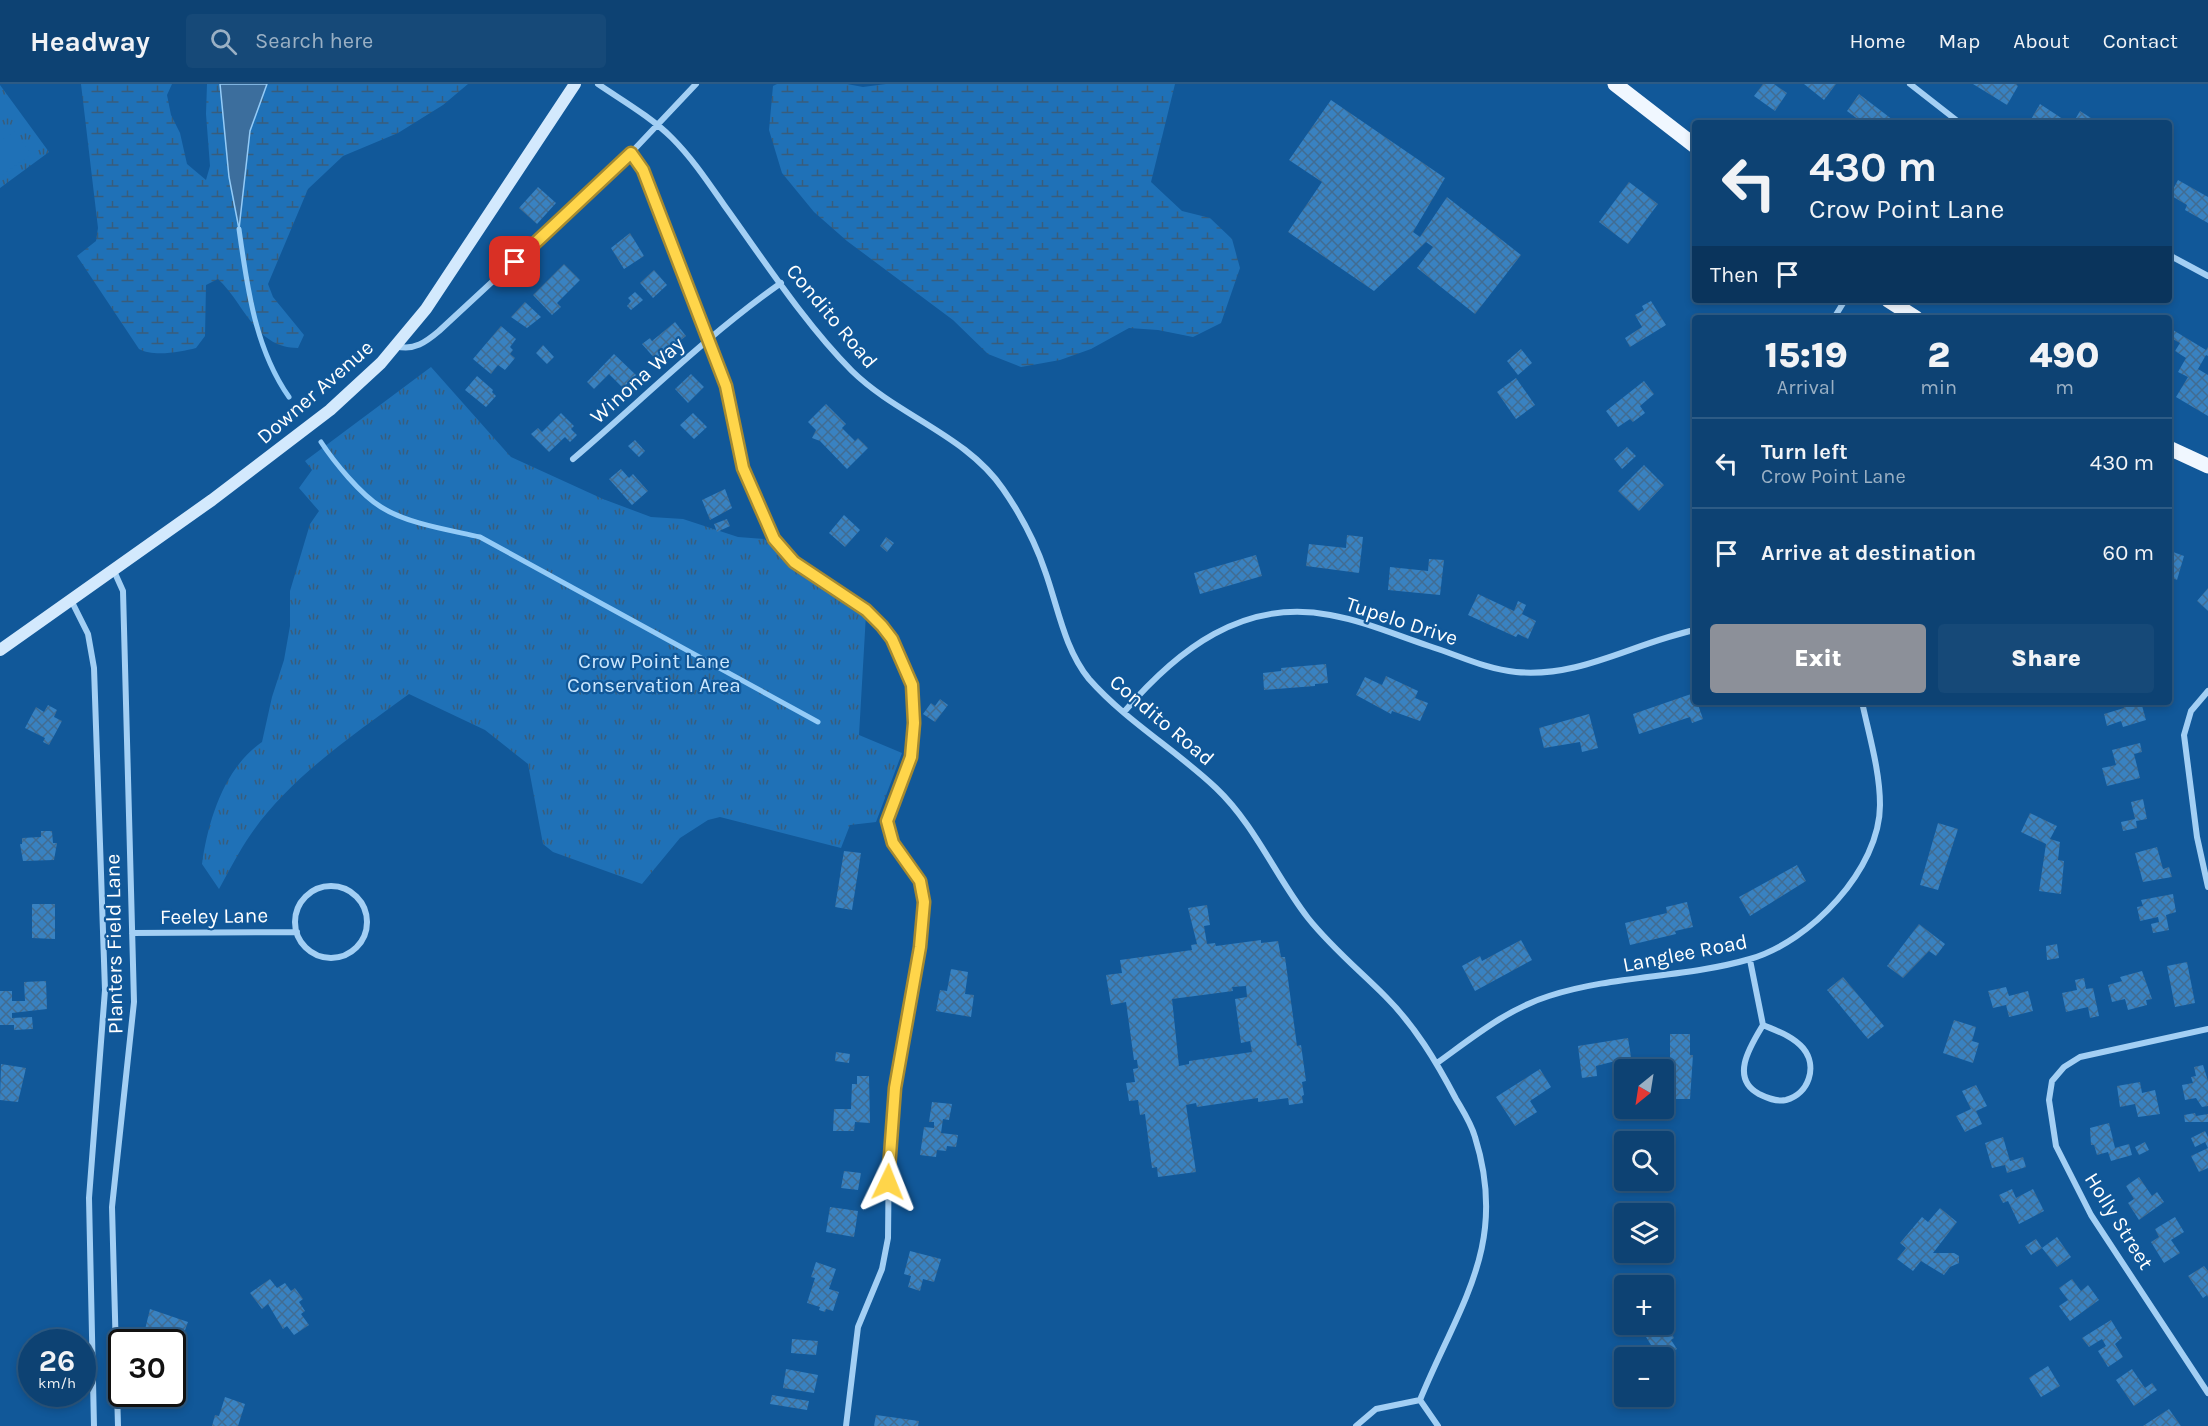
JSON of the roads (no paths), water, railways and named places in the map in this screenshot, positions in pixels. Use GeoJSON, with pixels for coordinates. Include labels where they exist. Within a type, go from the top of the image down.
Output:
{"type":"FeatureCollection","features":[{"type":"Feature","properties":{"kind":"main road"},"geometry":{"type":"LineString","coordinates":[[1616,84],[1692,144]]}},
{"type":"Feature","properties":{"kind":"main road"},"geometry":{"type":"LineString","coordinates":[[1893,303],[1911,315]]}},
{"type":"Feature","properties":{"kind":"main road"},"geometry":{"type":"LineString","coordinates":[[2172,449],[2208,466]]}},
{"type":"Feature","properties":{"kind":"street","name":"Downer Avenue"},"geometry":{"type":"LineString","coordinates":[[0,650],[72,602],[330,410],[396,346],[440,288],[574,84]]}},
{"type":"Feature","properties":{"kind":"street","name":"Condito Road"},"geometry":{"type":"LineString","coordinates":[[598,84],[657,125],[698,168],[781,283],[852,371],[880,395],[972,454],[999,483],[1025,521],[1046,573],[1071,649],[1085,673],[1107,699],[1218,789],[1241,816],[1298,904],[1325,939],[1387,997],[1416,1030],[1437,1063],[1473,1130],[1481,1159],[1486,1193],[1485,1217],[1477,1274],[1467,1302],[1420,1400]]}},
{"type":"Feature","properties":{"kind":"street"},"geometry":{"type":"LineString","coordinates":[[396,346],[406,349],[415,347],[439,331],[631,153],[696,84]]}},
{"type":"Feature","properties":{"kind":"street"},"geometry":{"type":"LineString","coordinates":[[1910,84],[1955,120]]}},
{"type":"Feature","properties":{"kind":"street"},"geometry":{"type":"LineString","coordinates":[[631,153],[643,170],[726,386],[743,468],[774,539],[794,562],[866,610],[882,626],[892,639],[907,670],[914,705],[911,757],[887,821],[893,843],[920,881],[924,902],[918,957],[895,1088],[889,1145],[888,1238],[878,1281],[858,1327],[846,1426]]}},
{"type":"Feature","properties":{"kind":"street"},"geometry":{"type":"LineString","coordinates":[[2172,257],[2208,276]]}},
{"type":"Feature","properties":{"kind":"street","name":"Winona Way"},"geometry":{"type":"LineString","coordinates":[[573,459],[657,387],[708,338],[781,283]]}},
{"type":"Feature","properties":{"kind":"street","name":"Planters Field Lane"},"geometry":{"type":"LineString","coordinates":[[114,571],[123,591],[132,933],[132,1041],[121,1110],[112,1208],[118,1426]]}},
{"type":"Feature","properties":{"kind":"street","name":"Planters Field Lane"},"geometry":{"type":"LineString","coordinates":[[72,602],[88,634],[94,668],[105,961],[104,1019],[88,1198],[94,1426]]}},
{"type":"Feature","properties":{"kind":"street","name":"Tupelo Drive"},"geometry":{"type":"LineString","coordinates":[[1124,712],[1152,679],[1192,645],[1224,627],[1256,615],[1290,611],[1328,614],[1363,623],[1484,666],[1516,672],[1565,671],[1617,656],[1668,636],[1692,631]]}},
{"type":"Feature","properties":{"kind":"street"},"geometry":{"type":"LineString","coordinates":[[2208,691],[2191,711],[2184,735],[2197,837],[2208,887]]}},
{"type":"Feature","properties":{"kind":"street","name":"Langlee Road"},"geometry":{"type":"LineString","coordinates":[[1437,1063],[1523,1006],[1550,995],[1750,960],[1780,947],[1822,914],[1844,892],[1875,839],[1880,805],[1863,705]]}},
{"type":"Feature","properties":{"kind":"street","name":"Feeley Lane"},"geometry":{"type":"LineString","coordinates":[[327,886],[340,887],[351,892],[360,900],[366,911],[366,934],[361,944],[344,956],[322,957],[311,952],[297,932],[295,920],[298,907],[305,897],[327,886]]}},
{"type":"Feature","properties":{"kind":"street","name":"Feeley Lane"},"geometry":{"type":"LineString","coordinates":[[132,933],[297,932]]}},
{"type":"Feature","properties":{"kind":"street"},"geometry":{"type":"LineString","coordinates":[[1750,960],[1763,1025],[1746,1053],[1745,1078],[1754,1091],[1770,1100],[1786,1100],[1802,1091],[1810,1080],[1810,1063],[1804,1048],[1763,1025]]}},
{"type":"Feature","properties":{"kind":"street","name":"Holly Street"},"geometry":{"type":"LineString","coordinates":[[2208,1029],[2075,1060],[2052,1081],[2049,1100],[2056,1146],[2091,1215],[2208,1393]]}},
{"type":"Feature","properties":{"kind":"street"},"geometry":{"type":"LineString","coordinates":[[1356,1426],[1376,1409],[1420,1400],[1438,1426]]}},
{"type":"Feature","properties":{"kind":"waterway"},"geometry":{"type":"LineString","coordinates":[[239,229],[249,295],[260,338],[277,378],[289,397]]}},
{"type":"Feature","properties":{"kind":"waterway"},"geometry":{"type":"LineString","coordinates":[[321,442],[348,478],[381,507],[416,522],[480,537],[818,722]]}},
{"type":"Feature","properties":{"kind":"park label","name":"Crow Point Lane Conservation Area"},"geometry":{"type":"Point","coordinates":[654,673]}}]}
